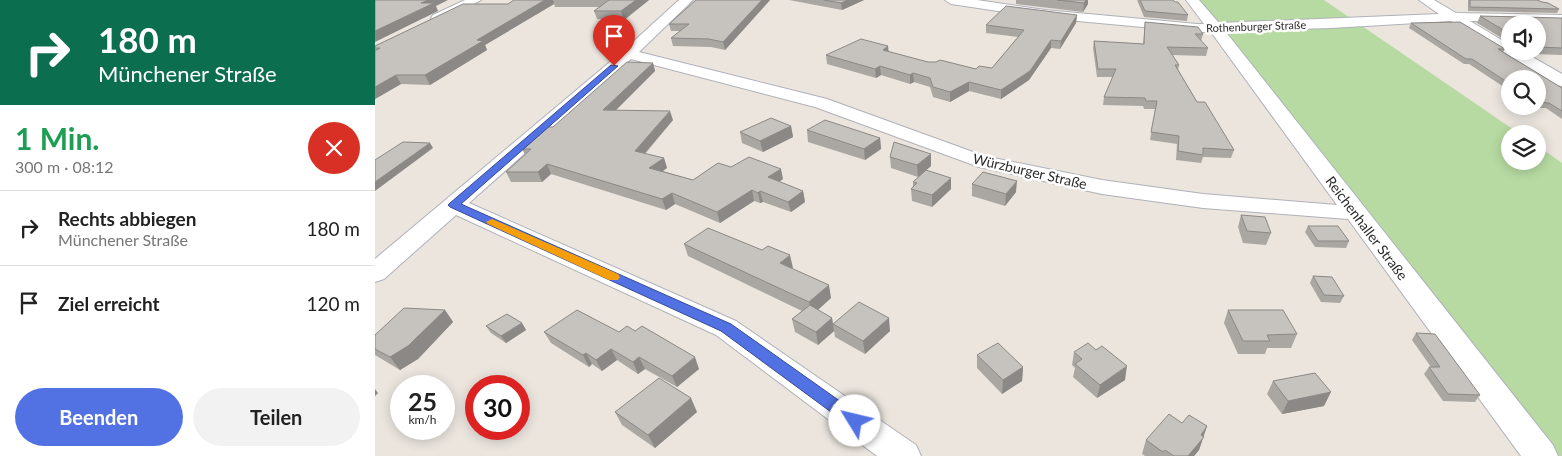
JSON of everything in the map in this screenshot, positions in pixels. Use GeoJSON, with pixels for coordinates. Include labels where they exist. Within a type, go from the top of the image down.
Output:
{"type":"FeatureCollection","features":[{"type":"Feature","properties":{"kind":"street"},"geometry":{"type":"LineString","coordinates":[[426,24],[475,0]]}},
{"type":"Feature","properties":{"kind":"street"},"geometry":{"type":"LineString","coordinates":[[375,273],[629,54],[687,0]]}},
{"type":"Feature","properties":{"kind":"street","name":"Rothenburger Straße"},"geometry":{"type":"LineString","coordinates":[[951,0],[1045,14],[1139,24],[1216,29],[1453,17],[1562,18]]}},
{"type":"Feature","properties":{"kind":"street","name":"Reichenhaller Straße"},"geometry":{"type":"LineString","coordinates":[[1192,0],[1541,456]]}},
{"type":"Feature","properties":{"kind":"street"},"geometry":{"type":"LineString","coordinates":[[1425,0],[1501,46]]}},
{"type":"Feature","properties":{"kind":"street","name":"Würzburger Straße"},"geometry":{"type":"LineString","coordinates":[[629,54],[821,103],[979,161],[1102,187],[1194,200],[1356,213]]}},
{"type":"Feature","properties":{"kind":"street"},"geometry":{"type":"LineString","coordinates":[[1526,60],[1562,81]]}},
{"type":"Feature","properties":{"kind":"street"},"geometry":{"type":"LineString","coordinates":[[454,205],[726,328],[904,456]]}},
{"type":"Feature","properties":{"kind":"green space"},"geometry":{"type":"Polygon","coordinates":[[[1191,0],[1324,0],[1507,125],[1501,125],[1501,170],[1546,170],[1546,152],[1562,163],[1562,456],[1541,456],[1191,0]]]}},
{"type":"Feature","properties":{"kind":"building"},"geometry":{"type":"Polygon","coordinates":[[[375,0],[428,0],[421,3],[434,3],[375,31],[375,0]]]}},
{"type":"Feature","properties":{"kind":"building"},"geometry":{"type":"Polygon","coordinates":[[[514,0],[545,0],[477,40],[483,41],[425,75],[396,75],[375,87],[375,51],[380,48],[375,48],[375,46],[463,4],[508,4],[514,0]]]}},
{"type":"Feature","properties":{"kind":"building"},"geometry":{"type":"Polygon","coordinates":[[[609,0],[636,0],[621,11],[594,11],[609,0]]]}},
{"type":"Feature","properties":{"kind":"building"},"geometry":{"type":"Polygon","coordinates":[[[696,0],[762,0],[723,42],[709,39],[671,38],[689,24],[669,24],[696,0]]]}},
{"type":"Feature","properties":{"kind":"building"},"geometry":{"type":"Polygon","coordinates":[[[824,0],[848,0],[841,3],[824,0]]]}},
{"type":"Feature","properties":{"kind":"building"},"geometry":{"type":"Polygon","coordinates":[[[1057,0],[1086,0],[1084,3],[1057,0]]]}},
{"type":"Feature","properties":{"kind":"building"},"geometry":{"type":"Polygon","coordinates":[[[1140,0],[1173,0],[1178,2],[1188,15],[1145,11],[1140,0]]]}},
{"type":"Feature","properties":{"kind":"building"},"geometry":{"type":"Polygon","coordinates":[[[1470,0],[1537,0],[1559,9],[1470,7],[1470,0]]]}},
{"type":"Feature","properties":{"kind":"building"},"geometry":{"type":"Polygon","coordinates":[[[1006,6],[1077,15],[1061,41],[1051,40],[1030,71],[1001,90],[969,82],[950,92],[933,87],[930,78],[913,73],[910,75],[880,66],[875,69],[826,55],[861,39],[888,46],[883,50],[928,62],[940,60],[976,69],[979,66],[992,68],[1024,30],[986,25],[1006,6]]]}},
{"type":"Feature","properties":{"kind":"building"},"geometry":{"type":"Polygon","coordinates":[[[1480,16],[1501,17],[1501,29],[1480,16]]]}},
{"type":"Feature","properties":{"kind":"building"},"geometry":{"type":"Polygon","coordinates":[[[1546,18],[1562,18],[1562,48],[1546,47],[1546,18]]]}},
{"type":"Feature","properties":{"kind":"building"},"geometry":{"type":"Polygon","coordinates":[[[1145,22],[1198,27],[1203,34],[1195,34],[1208,48],[1167,47],[1179,65],[1175,65],[1197,102],[1205,102],[1234,150],[1203,148],[1203,155],[1178,151],[1179,136],[1151,132],[1157,101],[1146,101],[1145,98],[1104,97],[1116,69],[1098,69],[1094,41],[1144,44],[1145,22]]]}},
{"type":"Feature","properties":{"kind":"building"},"geometry":{"type":"Polygon","coordinates":[[[1460,22],[1501,47],[1501,49],[1498,49],[1501,51],[1501,60],[1516,60],[1532,70],[1501,70],[1501,78],[1472,59],[1466,59],[1411,23],[1460,22]]]}},
{"type":"Feature","properties":{"kind":"building"},"geometry":{"type":"Polygon","coordinates":[[[627,62],[653,63],[603,110],[670,111],[635,151],[664,158],[649,168],[693,180],[718,163],[731,167],[749,157],[781,169],[768,177],[803,191],[788,202],[760,191],[758,193],[752,190],[717,212],[672,193],[662,199],[547,164],[538,172],[506,172],[531,149],[522,149],[548,127],[553,127],[627,62]]]}},
{"type":"Feature","properties":{"kind":"building"},"geometry":{"type":"Polygon","coordinates":[[[1546,78],[1562,88],[1562,111],[1546,103],[1546,78]]]}},
{"type":"Feature","properties":{"kind":"building"},"geometry":{"type":"Polygon","coordinates":[[[771,118],[791,126],[760,141],[740,132],[771,118]]]}},
{"type":"Feature","properties":{"kind":"building"},"geometry":{"type":"Polygon","coordinates":[[[825,120],[880,138],[864,149],[807,130],[825,120]]]}},
{"type":"Feature","properties":{"kind":"building"},"geometry":{"type":"Polygon","coordinates":[[[403,142],[430,143],[375,182],[375,160],[403,142]]]}},
{"type":"Feature","properties":{"kind":"building"},"geometry":{"type":"Polygon","coordinates":[[[894,142],[931,154],[917,165],[890,157],[894,142]]]}},
{"type":"Feature","properties":{"kind":"building"},"geometry":{"type":"Polygon","coordinates":[[[926,170],[951,178],[932,195],[911,189],[917,183],[913,182],[926,170]]]}},
{"type":"Feature","properties":{"kind":"building"},"geometry":{"type":"Polygon","coordinates":[[[983,172],[1017,181],[1006,194],[972,184],[983,172]]]}},
{"type":"Feature","properties":{"kind":"building"},"geometry":{"type":"Polygon","coordinates":[[[1241,215],[1265,217],[1271,233],[1247,231],[1241,215]]]}},
{"type":"Feature","properties":{"kind":"building"},"geometry":{"type":"Polygon","coordinates":[[[1308,226],[1338,226],[1349,241],[1318,241],[1308,226]]]}},
{"type":"Feature","properties":{"kind":"building"},"geometry":{"type":"Polygon","coordinates":[[[708,228],[762,250],[768,246],[790,255],[780,263],[829,285],[809,302],[684,244],[708,228]]]}},
{"type":"Feature","properties":{"kind":"building"},"geometry":{"type":"Polygon","coordinates":[[[1313,276],[1332,277],[1344,296],[1324,295],[1313,276]]]}},
{"type":"Feature","properties":{"kind":"building"},"geometry":{"type":"Polygon","coordinates":[[[859,302],[889,318],[863,341],[833,324],[859,302]]]}},
{"type":"Feature","properties":{"kind":"building"},"geometry":{"type":"Polygon","coordinates":[[[810,305],[832,318],[816,332],[792,319],[810,305]]]}},
{"type":"Feature","properties":{"kind":"building"},"geometry":{"type":"Polygon","coordinates":[[[404,308],[445,310],[408,346],[390,357],[375,349],[375,335],[404,308]]]}},
{"type":"Feature","properties":{"kind":"building"},"geometry":{"type":"Polygon","coordinates":[[[577,310],[619,332],[627,326],[635,331],[642,326],[695,357],[672,376],[639,357],[633,362],[611,349],[596,360],[586,353],[583,355],[544,332],[577,310]]]}},
{"type":"Feature","properties":{"kind":"building"},"geometry":{"type":"Polygon","coordinates":[[[1228,310],[1283,310],[1297,334],[1267,335],[1270,341],[1243,341],[1228,310]]]}},
{"type":"Feature","properties":{"kind":"building"},"geometry":{"type":"Polygon","coordinates":[[[507,314],[522,323],[501,336],[486,326],[507,314]]]}},
{"type":"Feature","properties":{"kind":"building"},"geometry":{"type":"Polygon","coordinates":[[[1416,333],[1435,334],[1480,395],[1448,394],[1429,367],[1440,367],[1416,333]]]}},
{"type":"Feature","properties":{"kind":"building"},"geometry":{"type":"Polygon","coordinates":[[[998,343],[1023,367],[1003,380],[977,355],[998,343]]]}},
{"type":"Feature","properties":{"kind":"building"},"geometry":{"type":"Polygon","coordinates":[[[1088,343],[1096,350],[1102,346],[1127,366],[1100,385],[1075,364],[1082,359],[1074,352],[1088,343]]]}},
{"type":"Feature","properties":{"kind":"building"},"geometry":{"type":"Polygon","coordinates":[[[1315,373],[1331,392],[1288,401],[1273,381],[1315,373]]]}},
{"type":"Feature","properties":{"kind":"building"},"geometry":{"type":"Polygon","coordinates":[[[659,378],[691,398],[648,435],[615,412],[659,378]]]}},
{"type":"Feature","properties":{"kind":"building"},"geometry":{"type":"Polygon","coordinates":[[[1169,414],[1182,423],[1189,415],[1207,426],[1201,435],[1204,437],[1188,456],[1174,456],[1165,450],[1163,452],[1146,440],[1169,414]]]}},
{"type":"Feature","properties":{"kind":"slow traffic"},"geometry":{"type":"LineString","coordinates":[[492,222],[614,277]]}},
{"type":"Feature","properties":{"kind":"route"},"geometry":{"type":"LineString","coordinates":[[614,66],[454,205],[726,328],[855,421]]}}]}
